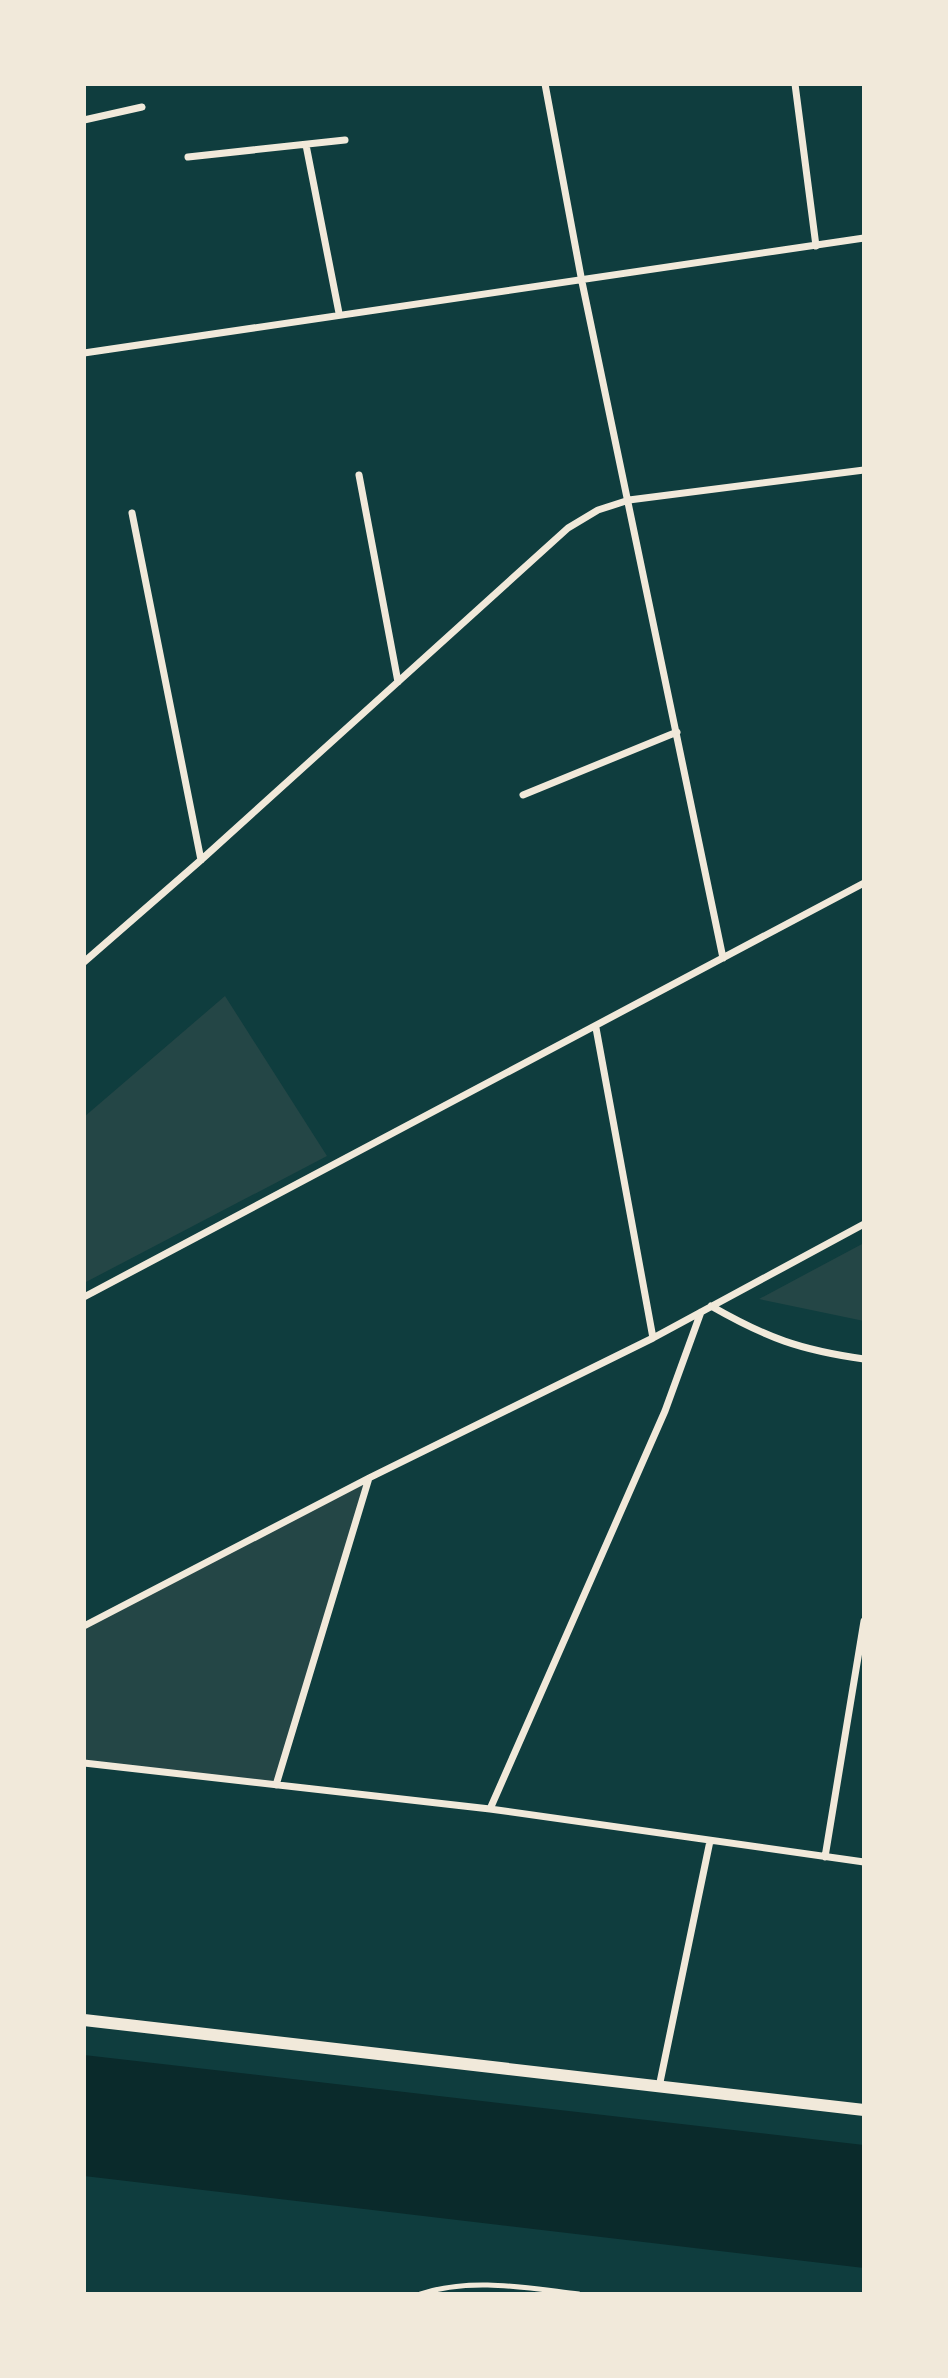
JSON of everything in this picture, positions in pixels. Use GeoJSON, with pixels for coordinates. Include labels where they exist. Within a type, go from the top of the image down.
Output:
{"type":"FeatureCollection","features":[{"type":"Feature","properties":{"kind":"street"},"geometry":{"type":"LineString","coordinates":[[545,84],[582,282],[723,958]]}},
{"type":"Feature","properties":{"kind":"street"},"geometry":{"type":"LineString","coordinates":[[795,84],[816,246]]}},
{"type":"Feature","properties":{"kind":"street"},"geometry":{"type":"LineString","coordinates":[[84,120],[142,107]]}},
{"type":"Feature","properties":{"kind":"street"},"geometry":{"type":"LineString","coordinates":[[188,157],[345,140]]}},
{"type":"Feature","properties":{"kind":"street"},"geometry":{"type":"LineString","coordinates":[[306,145],[339,313]]}},
{"type":"Feature","properties":{"kind":"street"},"geometry":{"type":"LineString","coordinates":[[84,353],[339,313],[582,282],[864,238]]}},
{"type":"Feature","properties":{"kind":"street"},"geometry":{"type":"LineString","coordinates":[[84,961],[201,860],[568,528],[598,510],[629,500],[864,470]]}},
{"type":"Feature","properties":{"kind":"street"},"geometry":{"type":"LineString","coordinates":[[359,475],[398,682]]}},
{"type":"Feature","properties":{"kind":"street"},"geometry":{"type":"LineString","coordinates":[[132,513],[201,860]]}},
{"type":"Feature","properties":{"kind":"street"},"geometry":{"type":"LineString","coordinates":[[523,794],[677,732]]}},
{"type":"Feature","properties":{"kind":"street"},"geometry":{"type":"LineString","coordinates":[[84,1297],[596,1028],[864,883]]}},
{"type":"Feature","properties":{"kind":"street"},"geometry":{"type":"LineString","coordinates":[[596,1028],[653,1339]]}},
{"type":"Feature","properties":{"kind":"street"},"geometry":{"type":"LineString","coordinates":[[84,1626],[369,1478],[653,1339],[864,1224]]}},
{"type":"Feature","properties":{"kind":"street"},"geometry":{"type":"LineString","coordinates":[[711,1307],[754,1331],[808,1351],[864,1359]]}},
{"type":"Feature","properties":{"kind":"street"},"geometry":{"type":"LineString","coordinates":[[489,1809],[665,1411],[701,1312]]}},
{"type":"Feature","properties":{"kind":"street"},"geometry":{"type":"LineString","coordinates":[[276,1786],[369,1478]]}},
{"type":"Feature","properties":{"kind":"street"},"geometry":{"type":"LineString","coordinates":[[825,1857],[862,1648],[864,1621]]}},
{"type":"Feature","properties":{"kind":"street"},"geometry":{"type":"LineString","coordinates":[[84,1763],[489,1809],[864,1862]]}},
{"type":"Feature","properties":{"kind":"street"},"geometry":{"type":"LineString","coordinates":[[659,2087],[710,1841]]}},
{"type":"Feature","properties":{"kind":"street"},"geometry":{"type":"LineString","coordinates":[[84,2020],[864,2110]]}},
{"type":"Feature","properties":{"kind":"lane"},"geometry":{"type":"LineString","coordinates":[[420,2294],[440,2287],[480,2284],[579,2294]]}},
{"type":"Feature","properties":{"kind":"shaded area"},"geometry":{"type":"Polygon","coordinates":[[[225,996],[327,1156],[84,1283],[84,1117],[225,996]]]}},
{"type":"Feature","properties":{"kind":"shaded area"},"geometry":{"type":"Polygon","coordinates":[[[864,1243],[864,1321],[759,1299],[864,1243]]]}},
{"type":"Feature","properties":{"kind":"shaded area"},"geometry":{"type":"Polygon","coordinates":[[[364,1484],[275,1784],[84,1762],[84,1627],[364,1484]]]}},
{"type":"Feature","properties":{"kind":"shaded area"},"geometry":{"type":"Polygon","coordinates":[[[84,2055],[864,2145],[864,2268],[84,2176],[84,2055]]]}}]}
